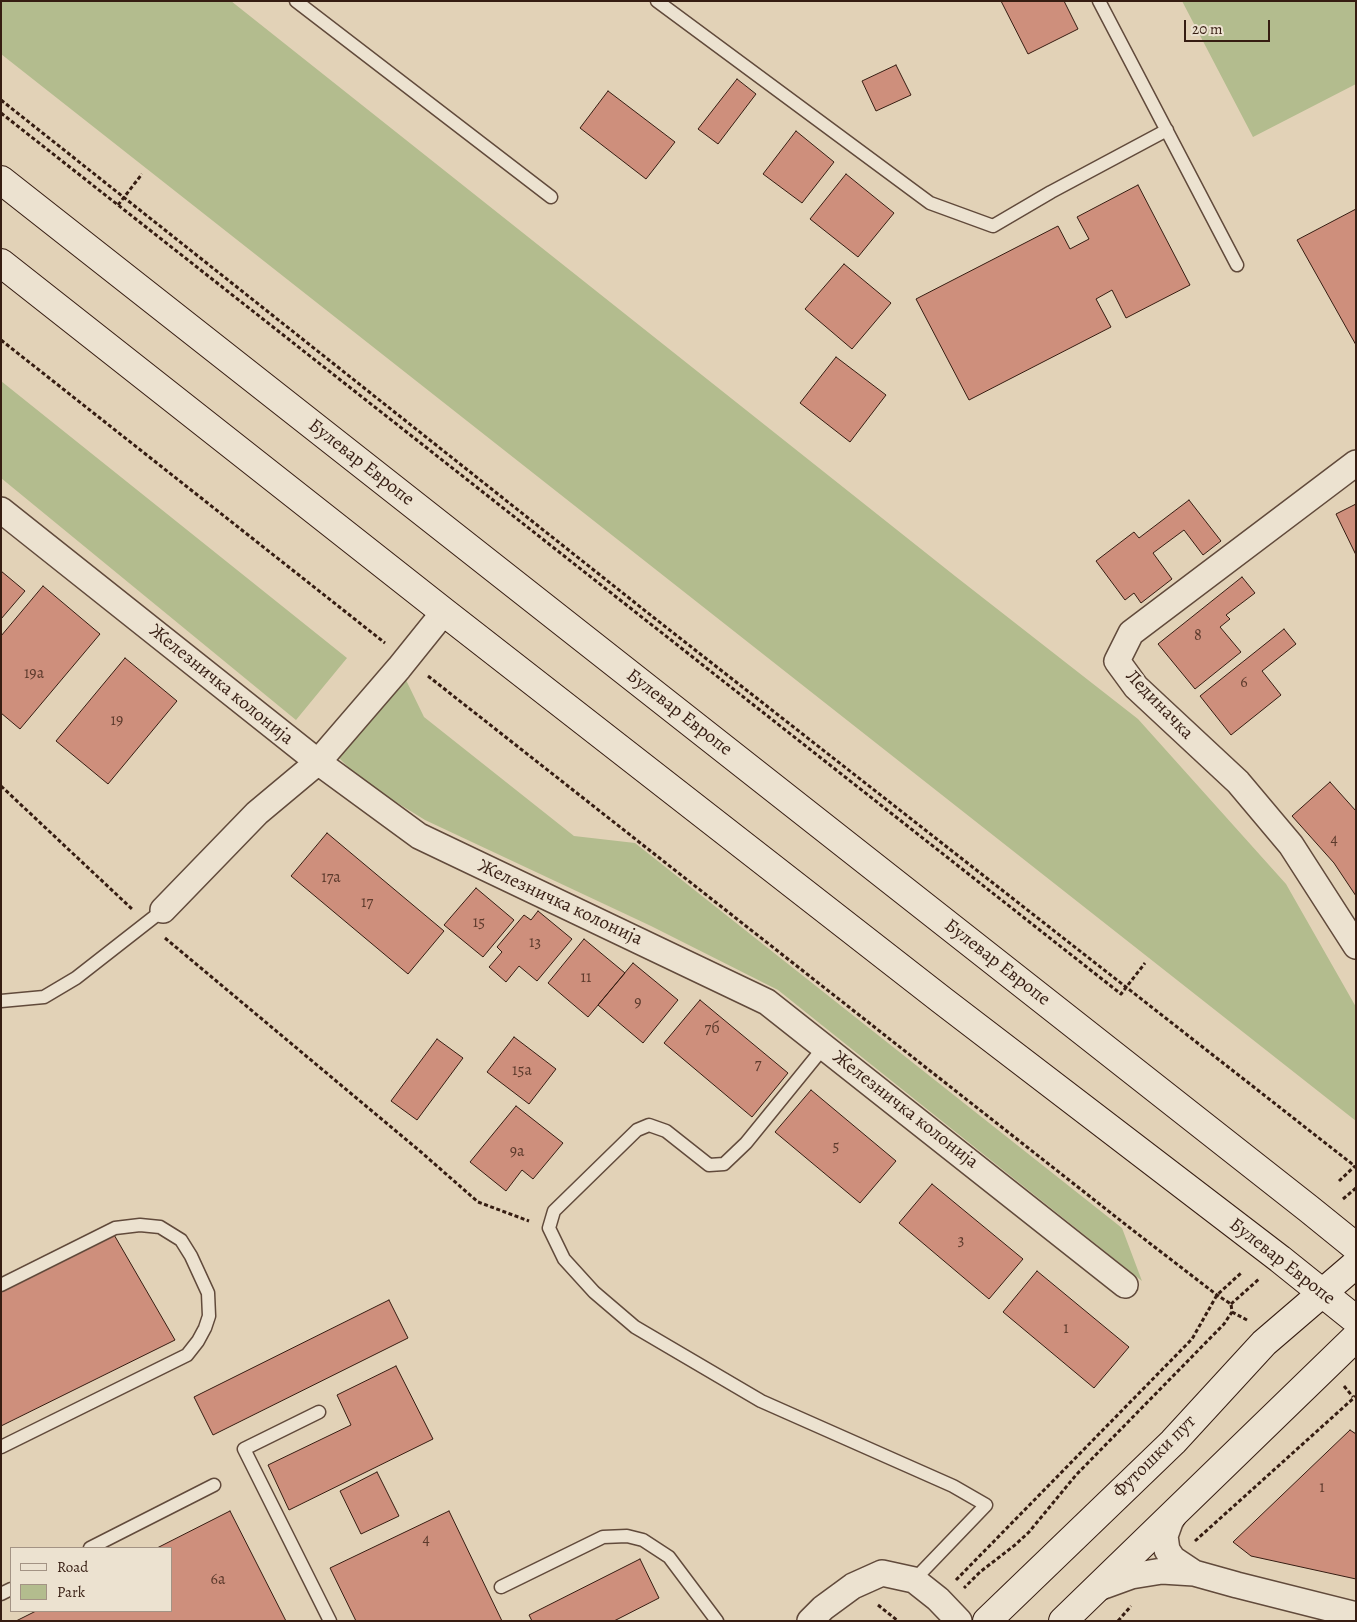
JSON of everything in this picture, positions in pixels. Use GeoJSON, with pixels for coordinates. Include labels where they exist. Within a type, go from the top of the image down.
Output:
{"type":"FeatureCollection","features":[{"type":"Feature","properties":{"kind":"main road","name":"Булевар Европе"},"geometry":{"type":"LineString","coordinates":[[1,180],[1356,1247]]}},
{"type":"Feature","properties":{"kind":"main road","name":"Булевар Европе"},"geometry":{"type":"LineString","coordinates":[[1,263],[950,1007],[1356,1320]]}},
{"type":"Feature","properties":{"kind":"main road","name":"Футошки пут"},"geometry":{"type":"LineString","coordinates":[[988,1621],[1173,1442],[1264,1343],[1356,1264]]}},
{"type":"Feature","properties":{"kind":"main road"},"geometry":{"type":"LineString","coordinates":[[1063,1621],[1356,1337]]}},
{"type":"Feature","properties":{"kind":"street","name":"Лединачка"},"geometry":{"type":"LineString","coordinates":[[1356,463],[1131,633],[1117,661],[1136,687],[1238,782],[1292,845],[1356,946]]}},
{"type":"Feature","properties":{"kind":"street","name":"Железничка колонија"},"geometry":{"type":"LineString","coordinates":[[1,510],[318,762],[419,836],[767,1002],[1125,1285]]}},
{"type":"Feature","properties":{"kind":"street"},"geometry":{"type":"LineString","coordinates":[[155,916],[258,813],[318,762],[444,612]]}},
{"type":"Feature","properties":{"kind":"street"},"geometry":{"type":"LineString","coordinates":[[1168,1565],[1165,1536],[1177,1510]]}},
{"type":"Feature","properties":{"kind":"street"},"geometry":{"type":"LineString","coordinates":[[1098,1588],[1168,1565],[1237,1585],[1356,1614]]}},
{"type":"Feature","properties":{"kind":"street"},"geometry":{"type":"LineString","coordinates":[[810,1621],[823,1608],[854,1586],[882,1572],[914,1580],[948,1609]]}},
{"type":"Feature","properties":{"kind":"lane"},"geometry":{"type":"LineString","coordinates":[[296,1],[551,197]]}},
{"type":"Feature","properties":{"kind":"lane"},"geometry":{"type":"LineString","coordinates":[[657,1],[930,203],[993,226],[1051,192],[1167,130]]}},
{"type":"Feature","properties":{"kind":"lane"},"geometry":{"type":"LineString","coordinates":[[1099,1],[1238,266]]}},
{"type":"Feature","properties":{"kind":"lane"},"geometry":{"type":"LineString","coordinates":[[1,1001],[44,997],[76,978],[155,916]]}},
{"type":"Feature","properties":{"kind":"lane"},"geometry":{"type":"LineString","coordinates":[[824,1047],[746,1143],[724,1164],[708,1165],[666,1131],[649,1125],[637,1130],[554,1211],[549,1228],[564,1259],[594,1292],[635,1327],[761,1401],[953,1486],[986,1505],[914,1580]]}},
{"type":"Feature","properties":{"kind":"lane"},"geometry":{"type":"LineString","coordinates":[[1,1285],[115,1228],[140,1225],[160,1227],[181,1240],[192,1256],[208,1293],[209,1316],[198,1341],[187,1355],[1,1447]]}},
{"type":"Feature","properties":{"kind":"lane"},"geometry":{"type":"LineString","coordinates":[[319,1412],[244,1449],[330,1621]]}},
{"type":"Feature","properties":{"kind":"lane"},"geometry":{"type":"LineString","coordinates":[[92,1547],[214,1485]]}},
{"type":"Feature","properties":{"kind":"lane"},"geometry":{"type":"LineString","coordinates":[[501,1587],[604,1537],[627,1536],[642,1540],[669,1557],[717,1621]]}},
{"type":"Feature","properties":{"kind":"path"},"geometry":{"type":"LineString","coordinates":[[1,100],[653,617],[1356,1167],[1339,1181]]}},
{"type":"Feature","properties":{"kind":"path"},"geometry":{"type":"LineString","coordinates":[[1,114],[1121,994],[1145,963]]}},
{"type":"Feature","properties":{"kind":"path"},"geometry":{"type":"LineString","coordinates":[[118,205],[142,174]]}},
{"type":"Feature","properties":{"kind":"path"},"geometry":{"type":"LineString","coordinates":[[1,340],[1130,1228],[1231,1304],[1232,1312],[1229,1318],[1076,1475],[1029,1532],[980,1572],[948,1609]]}},
{"type":"Feature","properties":{"kind":"path"},"geometry":{"type":"LineString","coordinates":[[1,786],[155,916],[478,1202],[549,1228]]}},
{"type":"Feature","properties":{"kind":"path"},"geometry":{"type":"LineString","coordinates":[[948,1609],[1192,1339],[1217,1295],[1241,1274]]}},
{"type":"Feature","properties":{"kind":"path"},"geometry":{"type":"LineString","coordinates":[[1118,1621],[1168,1565],[1356,1396]]}},
{"type":"Feature","properties":{"kind":"green space"},"geometry":{"type":"Polygon","coordinates":[[[1,1],[231,1],[1138,719],[1286,884],[1356,1007],[1356,1121],[1,54],[1,1]]]}},
{"type":"Feature","properties":{"kind":"green space"},"geometry":{"type":"Polygon","coordinates":[[[1182,1],[1356,1],[1356,84],[1253,137],[1182,1]]]}},
{"type":"Feature","properties":{"kind":"green space"},"geometry":{"type":"Polygon","coordinates":[[[1,381],[347,658],[296,720],[1,478],[1,381]]]}},
{"type":"Feature","properties":{"kind":"green space"},"geometry":{"type":"Polygon","coordinates":[[[406,680],[424,717],[574,836],[635,843],[1122,1228],[1142,1281],[778,990],[651,926],[425,820],[357,776],[337,756],[406,680]]]}},
{"type":"Feature","properties":{"kind":"building"},"geometry":{"type":"Polygon","coordinates":[[[1001,1],[1064,1],[1078,29],[1028,54],[1001,1]]]}},
{"type":"Feature","properties":{"kind":"building"},"geometry":{"type":"Polygon","coordinates":[[[896,65],[911,95],[876,111],[862,81],[896,65]]]}},
{"type":"Feature","properties":{"kind":"building"},"geometry":{"type":"Polygon","coordinates":[[[737,79],[756,94],[718,144],[698,129],[737,79]]]}},
{"type":"Feature","properties":{"kind":"building"},"geometry":{"type":"Polygon","coordinates":[[[608,91],[675,142],[646,179],[580,128],[608,91]]]}},
{"type":"Feature","properties":{"kind":"building"},"geometry":{"type":"Polygon","coordinates":[[[796,131],[834,162],[802,203],[763,174],[796,131]]]}},
{"type":"Feature","properties":{"kind":"building"},"geometry":{"type":"Polygon","coordinates":[[[846,174],[894,213],[858,257],[810,219],[846,174]]]}},
{"type":"Feature","properties":{"kind":"building"},"geometry":{"type":"Polygon","coordinates":[[[1138,185],[1190,285],[1126,318],[1112,290],[1096,299],[1111,327],[969,400],[916,299],[1058,226],[1070,249],[1089,239],[1077,217],[1138,185]]]}},
{"type":"Feature","properties":{"kind":"building"},"geometry":{"type":"Polygon","coordinates":[[[1356,209],[1356,345],[1297,240],[1356,209]]]}},
{"type":"Feature","properties":{"kind":"building"},"geometry":{"type":"Polygon","coordinates":[[[844,264],[891,303],[852,349],[805,309],[844,264]]]}},
{"type":"Feature","properties":{"kind":"building"},"geometry":{"type":"Polygon","coordinates":[[[836,357],[886,395],[850,442],[800,403],[836,357]]]}},
{"type":"Feature","properties":{"kind":"building"},"geometry":{"type":"Polygon","coordinates":[[[1189,500],[1221,541],[1203,555],[1184,530],[1153,553],[1172,579],[1141,603],[1134,593],[1125,600],[1096,561],[1134,532],[1139,538],[1189,500]]]}},
{"type":"Feature","properties":{"kind":"building"},"geometry":{"type":"Polygon","coordinates":[[[1356,504],[1356,555],[1336,514],[1356,504]]]}},
{"type":"Feature","properties":{"kind":"building"},"geometry":{"type":"Polygon","coordinates":[[[1,571],[25,591],[1,619],[1,571]]]}},
{"type":"Feature","properties":{"kind":"building"},"geometry":{"type":"Polygon","coordinates":[[[1242,577],[1255,593],[1226,615],[1230,619],[1220,627],[1241,652],[1195,689],[1158,644],[1242,577]]]}},
{"type":"Feature","properties":{"kind":"building"},"geometry":{"type":"Polygon","coordinates":[[[43,586],[100,634],[20,729],[1,713],[1,636],[43,586]]]}},
{"type":"Feature","properties":{"kind":"building"},"geometry":{"type":"Polygon","coordinates":[[[1284,629],[1296,644],[1262,671],[1281,695],[1231,735],[1200,696],[1284,629]]]}},
{"type":"Feature","properties":{"kind":"building"},"geometry":{"type":"Polygon","coordinates":[[[125,658],[177,701],[108,784],[56,741],[125,658]]]}},
{"type":"Feature","properties":{"kind":"building"},"geometry":{"type":"Polygon","coordinates":[[[1330,782],[1356,811],[1356,896],[1334,863],[1292,816],[1330,782]]]}},
{"type":"Feature","properties":{"kind":"building"},"geometry":{"type":"Polygon","coordinates":[[[327,833],[444,931],[408,974],[291,876],[327,833]]]}},
{"type":"Feature","properties":{"kind":"building"},"geometry":{"type":"Polygon","coordinates":[[[476,888],[514,920],[483,957],[444,925],[476,888]]]}},
{"type":"Feature","properties":{"kind":"building"},"geometry":{"type":"Polygon","coordinates":[[[538,911],[572,939],[537,981],[519,966],[506,982],[489,967],[502,952],[497,947],[524,915],[531,920],[538,911]]]}},
{"type":"Feature","properties":{"kind":"building"},"geometry":{"type":"Polygon","coordinates":[[[584,939],[625,973],[588,1017],[548,983],[584,939]]]}},
{"type":"Feature","properties":{"kind":"building"},"geometry":{"type":"Polygon","coordinates":[[[633,963],[678,1000],[643,1043],[598,1005],[633,963]]]}},
{"type":"Feature","properties":{"kind":"building"},"geometry":{"type":"Polygon","coordinates":[[[700,1000],[788,1073],[752,1117],[664,1043],[700,1000]]]}},
{"type":"Feature","properties":{"kind":"building"},"geometry":{"type":"Polygon","coordinates":[[[514,1037],[556,1069],[529,1104],[487,1072],[514,1037]]]}},
{"type":"Feature","properties":{"kind":"building"},"geometry":{"type":"Polygon","coordinates":[[[437,1039],[463,1058],[417,1120],[391,1101],[437,1039]]]}},
{"type":"Feature","properties":{"kind":"building"},"geometry":{"type":"Polygon","coordinates":[[[811,1090],[896,1161],[860,1203],[775,1132],[811,1090]]]}},
{"type":"Feature","properties":{"kind":"building"},"geometry":{"type":"Polygon","coordinates":[[[516,1106],[563,1143],[533,1179],[522,1170],[506,1191],[470,1162],[516,1106]]]}},
{"type":"Feature","properties":{"kind":"building"},"geometry":{"type":"Polygon","coordinates":[[[932,1184],[1023,1259],[989,1299],[899,1223],[932,1184]]]}},
{"type":"Feature","properties":{"kind":"building"},"geometry":{"type":"Polygon","coordinates":[[[113,1233],[175,1340],[1,1426],[1,1291],[113,1233]]]}},
{"type":"Feature","properties":{"kind":"building"},"geometry":{"type":"Polygon","coordinates":[[[1037,1271],[1129,1347],[1094,1388],[1003,1312],[1037,1271]]]}},
{"type":"Feature","properties":{"kind":"building"},"geometry":{"type":"Polygon","coordinates":[[[389,1300],[408,1338],[213,1435],[194,1397],[389,1300]]]}},
{"type":"Feature","properties":{"kind":"building"},"geometry":{"type":"Polygon","coordinates":[[[396,1366],[433,1439],[289,1510],[268,1465],[351,1425],[337,1395],[396,1366]]]}},
{"type":"Feature","properties":{"kind":"building"},"geometry":{"type":"Polygon","coordinates":[[[1350,1430],[1356,1434],[1356,1579],[1251,1556],[1233,1542],[1350,1430]]]}},
{"type":"Feature","properties":{"kind":"building"},"geometry":{"type":"Polygon","coordinates":[[[377,1472],[399,1516],[361,1534],[340,1491],[377,1472]]]}},
{"type":"Feature","properties":{"kind":"building"},"geometry":{"type":"Polygon","coordinates":[[[230,1511],[286,1621],[16,1621],[34,1612],[172,1612],[172,1547],[159,1547],[230,1511]]]}},
{"type":"Feature","properties":{"kind":"building"},"geometry":{"type":"Polygon","coordinates":[[[449,1511],[502,1621],[356,1621],[330,1568],[449,1511]]]}},
{"type":"Feature","properties":{"kind":"building"},"geometry":{"type":"Polygon","coordinates":[[[640,1559],[659,1598],[614,1621],[532,1621],[529,1615],[640,1559]]]}}]}
